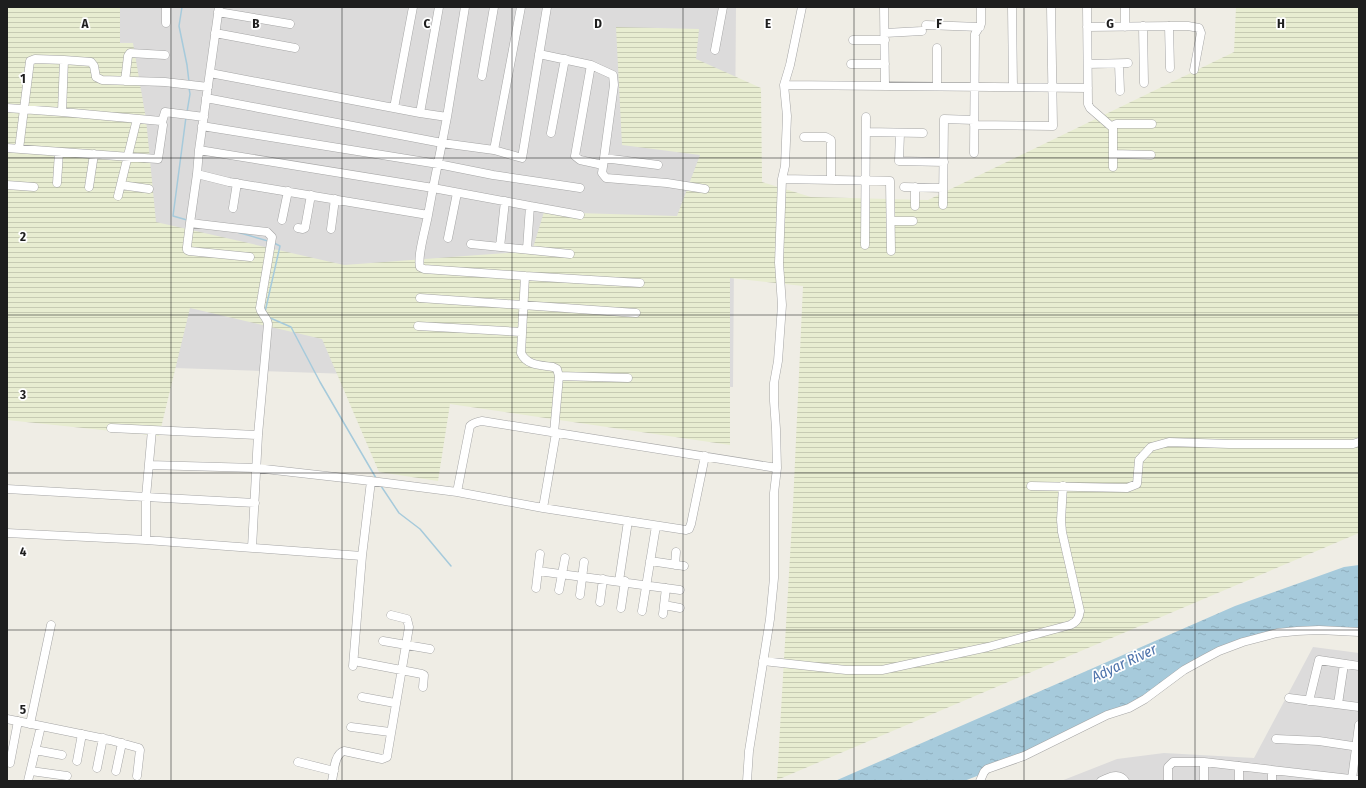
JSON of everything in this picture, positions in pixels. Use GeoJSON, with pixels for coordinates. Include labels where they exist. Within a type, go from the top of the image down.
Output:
{"type":"FeatureCollection","features":[{"type":"Feature","properties":{"kind":"street"},"geometry":{"type":"LineString","coordinates":[[166,7],[166,23]]}},
{"type":"Feature","properties":{"kind":"street"},"geometry":{"type":"LineString","coordinates":[[394,108],[413,7]]}},
{"type":"Feature","properties":{"kind":"street"},"geometry":{"type":"LineString","coordinates":[[420,113],[439,7]]}},
{"type":"Feature","properties":{"kind":"street"},"geometry":{"type":"LineString","coordinates":[[465,7],[447,117],[420,255],[420,267],[424,269],[640,284]]}},
{"type":"Feature","properties":{"kind":"street"},"geometry":{"type":"LineString","coordinates":[[482,76],[494,7]]}},
{"type":"Feature","properties":{"kind":"street"},"geometry":{"type":"LineString","coordinates":[[494,150],[521,7]]}},
{"type":"Feature","properties":{"kind":"street"},"geometry":{"type":"LineString","coordinates":[[206,98],[442,143],[494,150],[522,158],[548,7]]}},
{"type":"Feature","properties":{"kind":"street"},"geometry":{"type":"LineString","coordinates":[[715,50],[723,7]]}},
{"type":"Feature","properties":{"kind":"street"},"geometry":{"type":"LineString","coordinates":[[747,781],[749,751],[770,619],[774,578],[774,493],[777,468],[774,383],[778,361],[782,305],[779,263],[782,179],[785,166],[787,116],[784,85],[790,65],[802,7]]}},
{"type":"Feature","properties":{"kind":"street"},"geometry":{"type":"LineString","coordinates":[[884,7],[885,86]]}},
{"type":"Feature","properties":{"kind":"street"},"geometry":{"type":"LineString","coordinates":[[974,153],[975,34],[980,27],[981,7]]}},
{"type":"Feature","properties":{"kind":"street"},"geometry":{"type":"LineString","coordinates":[[1012,7],[1013,87]]}},
{"type":"Feature","properties":{"kind":"street"},"geometry":{"type":"LineString","coordinates":[[943,205],[944,120],[1053,126],[1051,7]]}},
{"type":"Feature","properties":{"kind":"street"},"geometry":{"type":"LineString","coordinates":[[1087,7],[1088,104],[1090,108],[1112,126],[1113,166]]}},
{"type":"Feature","properties":{"kind":"street"},"geometry":{"type":"LineString","coordinates":[[1125,7],[1125,27]]}},
{"type":"Feature","properties":{"kind":"street"},"geometry":{"type":"LineString","coordinates":[[250,258],[189,251],[186,247],[218,9],[290,24]]}},
{"type":"Feature","properties":{"kind":"street"},"geometry":{"type":"LineString","coordinates":[[1143,26],[1144,84]]}},
{"type":"Feature","properties":{"kind":"street"},"geometry":{"type":"LineString","coordinates":[[1169,26],[1170,68]]}},
{"type":"Feature","properties":{"kind":"street"},"geometry":{"type":"LineString","coordinates":[[1087,27],[1188,26],[1200,29],[1201,33],[1194,70]]}},
{"type":"Feature","properties":{"kind":"street"},"geometry":{"type":"LineString","coordinates":[[853,40],[885,37],[924,28],[980,27]]}},
{"type":"Feature","properties":{"kind":"street"},"geometry":{"type":"LineString","coordinates":[[215,33],[295,48]]}},
{"type":"Feature","properties":{"kind":"street"},"geometry":{"type":"LineString","coordinates":[[937,48],[937,86]]}},
{"type":"Feature","properties":{"kind":"street"},"geometry":{"type":"LineString","coordinates":[[125,81],[128,56],[130,53],[165,55]]}},
{"type":"Feature","properties":{"kind":"street"},"geometry":{"type":"LineString","coordinates":[[539,54],[591,65],[613,75],[614,85],[602,173],[606,178],[667,183],[705,189]]}},
{"type":"Feature","properties":{"kind":"street"},"geometry":{"type":"LineString","coordinates":[[19,149],[30,61],[35,59],[91,62],[94,66],[98,79],[165,82],[187,86],[208,87]]}},
{"type":"Feature","properties":{"kind":"street"},"geometry":{"type":"LineString","coordinates":[[551,133],[565,59]]}},
{"type":"Feature","properties":{"kind":"street"},"geometry":{"type":"LineString","coordinates":[[62,112],[64,60]]}},
{"type":"Feature","properties":{"kind":"street"},"geometry":{"type":"LineString","coordinates":[[852,64],[885,64]]}},
{"type":"Feature","properties":{"kind":"street"},"geometry":{"type":"LineString","coordinates":[[1088,64],[1128,64]]}},
{"type":"Feature","properties":{"kind":"street"},"geometry":{"type":"LineString","coordinates":[[1119,64],[1120,91]]}},
{"type":"Feature","properties":{"kind":"street"},"geometry":{"type":"LineString","coordinates":[[591,65],[575,156],[580,160],[658,165]]}},
{"type":"Feature","properties":{"kind":"street"},"geometry":{"type":"LineString","coordinates":[[210,73],[447,117]]}},
{"type":"Feature","properties":{"kind":"street"},"geometry":{"type":"LineString","coordinates":[[784,85],[1088,88]]}},
{"type":"Feature","properties":{"kind":"street"},"geometry":{"type":"LineString","coordinates":[[7,108],[162,122]]}},
{"type":"Feature","properties":{"kind":"street"},"geometry":{"type":"LineString","coordinates":[[7,148],[158,159],[162,122],[165,112],[204,117]]}},
{"type":"Feature","properties":{"kind":"street"},"geometry":{"type":"LineString","coordinates":[[865,245],[866,117]]}},
{"type":"Feature","properties":{"kind":"street"},"geometry":{"type":"LineString","coordinates":[[118,196],[137,119]]}},
{"type":"Feature","properties":{"kind":"street"},"geometry":{"type":"LineString","coordinates":[[1112,126],[1116,124],[1152,124]]}},
{"type":"Feature","properties":{"kind":"street"},"geometry":{"type":"LineString","coordinates":[[202,126],[438,164],[486,174],[580,188]]}},
{"type":"Feature","properties":{"kind":"street"},"geometry":{"type":"LineString","coordinates":[[866,132],[923,133]]}},
{"type":"Feature","properties":{"kind":"street"},"geometry":{"type":"LineString","coordinates":[[900,133],[899,161],[944,162]]}},
{"type":"Feature","properties":{"kind":"street"},"geometry":{"type":"LineString","coordinates":[[804,137],[826,136],[831,140],[830,180]]}},
{"type":"Feature","properties":{"kind":"street"},"geometry":{"type":"LineString","coordinates":[[199,150],[433,188],[580,215]]}},
{"type":"Feature","properties":{"kind":"street"},"geometry":{"type":"LineString","coordinates":[[57,183],[59,152]]}},
{"type":"Feature","properties":{"kind":"street"},"geometry":{"type":"LineString","coordinates":[[89,186],[94,154]]}},
{"type":"Feature","properties":{"kind":"street"},"geometry":{"type":"LineString","coordinates":[[1113,154],[1151,155]]}},
{"type":"Feature","properties":{"kind":"street"},"geometry":{"type":"LineString","coordinates":[[197,174],[288,192],[428,214]]}},
{"type":"Feature","properties":{"kind":"street"},"geometry":{"type":"LineString","coordinates":[[782,179],[890,181],[891,251]]}},
{"type":"Feature","properties":{"kind":"street"},"geometry":{"type":"LineString","coordinates":[[233,208],[237,183]]}},
{"type":"Feature","properties":{"kind":"street"},"geometry":{"type":"LineString","coordinates":[[7,185],[34,187]]}},
{"type":"Feature","properties":{"kind":"street"},"geometry":{"type":"LineString","coordinates":[[121,185],[149,189]]}},
{"type":"Feature","properties":{"kind":"street"},"geometry":{"type":"LineString","coordinates":[[904,187],[943,188]]}},
{"type":"Feature","properties":{"kind":"street"},"geometry":{"type":"LineString","coordinates":[[915,187],[915,206]]}},
{"type":"Feature","properties":{"kind":"street"},"geometry":{"type":"LineString","coordinates":[[282,220],[288,192]]}},
{"type":"Feature","properties":{"kind":"street"},"geometry":{"type":"LineString","coordinates":[[448,238],[456,193]]}},
{"type":"Feature","properties":{"kind":"street"},"geometry":{"type":"LineString","coordinates":[[298,228],[305,228],[311,195]]}},
{"type":"Feature","properties":{"kind":"street"},"geometry":{"type":"LineString","coordinates":[[331,228],[335,199]]}},
{"type":"Feature","properties":{"kind":"street"},"geometry":{"type":"LineString","coordinates":[[500,247],[505,201]]}},
{"type":"Feature","properties":{"kind":"street"},"geometry":{"type":"LineString","coordinates":[[527,249],[530,206]]}},
{"type":"Feature","properties":{"kind":"street"},"geometry":{"type":"LineString","coordinates":[[891,221],[913,221]]}},
{"type":"Feature","properties":{"kind":"street"},"geometry":{"type":"LineString","coordinates":[[190,223],[267,232],[272,237],[260,308],[260,311],[267,320],[268,324],[258,435],[252,548]]}},
{"type":"Feature","properties":{"kind":"street"},"geometry":{"type":"LineString","coordinates":[[471,244],[570,254]]}},
{"type":"Feature","properties":{"kind":"street"},"geometry":{"type":"LineString","coordinates":[[524,276],[521,353],[527,362],[557,369],[559,376],[555,433],[543,508]]}},
{"type":"Feature","properties":{"kind":"street"},"geometry":{"type":"LineString","coordinates":[[420,298],[636,313]]}},
{"type":"Feature","properties":{"kind":"street"},"geometry":{"type":"LineString","coordinates":[[418,326],[521,332]]}},
{"type":"Feature","properties":{"kind":"street"},"geometry":{"type":"LineString","coordinates":[[559,376],[628,378]]}},
{"type":"Feature","properties":{"kind":"street"},"geometry":{"type":"LineString","coordinates":[[456,492],[470,426],[473,423],[482,421],[777,468]]}},
{"type":"Feature","properties":{"kind":"street"},"geometry":{"type":"LineString","coordinates":[[111,428],[258,435]]}},
{"type":"Feature","properties":{"kind":"street"},"geometry":{"type":"LineString","coordinates":[[146,540],[146,497],[152,430]]}},
{"type":"Feature","properties":{"kind":"street"},"geometry":{"type":"LineString","coordinates":[[1031,486],[1127,488],[1137,484],[1139,460],[1151,447],[1169,442],[1229,444],[1354,444],[1359,442]]}},
{"type":"Feature","properties":{"kind":"street"},"geometry":{"type":"LineString","coordinates":[[149,465],[256,468],[371,481],[456,492],[543,508],[677,530],[686,530],[689,529],[691,524],[705,456]]}},
{"type":"Feature","properties":{"kind":"street"},"geometry":{"type":"LineString","coordinates":[[371,481],[362,556],[354,664],[401,670],[424,675],[423,687]]}},
{"type":"Feature","properties":{"kind":"street"},"geometry":{"type":"LineString","coordinates":[[763,661],[846,670],[882,670],[988,647],[1070,625],[1076,622],[1080,616],[1080,610],[1062,532],[1061,520],[1063,486]]}},
{"type":"Feature","properties":{"kind":"street"},"geometry":{"type":"LineString","coordinates":[[7,489],[255,503]]}},
{"type":"Feature","properties":{"kind":"street"},"geometry":{"type":"LineString","coordinates":[[621,608],[628,522]]}},
{"type":"Feature","properties":{"kind":"street"},"geometry":{"type":"LineString","coordinates":[[642,611],[656,526]]}},
{"type":"Feature","properties":{"kind":"street"},"geometry":{"type":"LineString","coordinates":[[7,533],[146,540],[362,556]]}},
{"type":"Feature","properties":{"kind":"street"},"geometry":{"type":"LineString","coordinates":[[675,565],[676,552]]}},
{"type":"Feature","properties":{"kind":"street"},"geometry":{"type":"LineString","coordinates":[[536,588],[540,554]]}},
{"type":"Feature","properties":{"kind":"street"},"geometry":{"type":"LineString","coordinates":[[559,590],[565,558]]}},
{"type":"Feature","properties":{"kind":"street"},"geometry":{"type":"LineString","coordinates":[[580,595],[584,562]]}},
{"type":"Feature","properties":{"kind":"street"},"geometry":{"type":"LineString","coordinates":[[650,562],[684,566]]}},
{"type":"Feature","properties":{"kind":"street"},"geometry":{"type":"LineString","coordinates":[[538,570],[680,590]]}},
{"type":"Feature","properties":{"kind":"street"},"geometry":{"type":"LineString","coordinates":[[600,602],[603,579]]}},
{"type":"Feature","properties":{"kind":"street"},"geometry":{"type":"LineString","coordinates":[[663,614],[666,588]]}},
{"type":"Feature","properties":{"kind":"street"},"geometry":{"type":"LineString","coordinates":[[664,605],[680,608]]}},
{"type":"Feature","properties":{"kind":"street"},"geometry":{"type":"LineString","coordinates":[[332,781],[338,754],[344,751],[379,759],[385,759],[386,757],[409,627],[407,619],[391,615]]}},
{"type":"Feature","properties":{"kind":"street"},"geometry":{"type":"LineString","coordinates":[[30,724],[51,625]]}},
{"type":"Feature","properties":{"kind":"street"},"geometry":{"type":"LineString","coordinates":[[980,781],[987,769],[1024,756],[1107,716],[1129,708],[1184,670],[1219,651],[1243,642],[1277,633],[1319,630],[1359,632]]}},
{"type":"Feature","properties":{"kind":"street"},"geometry":{"type":"LineString","coordinates":[[382,641],[430,650]]}},
{"type":"Feature","properties":{"kind":"street"},"geometry":{"type":"LineString","coordinates":[[1309,701],[1319,660],[1359,666]]}},
{"type":"Feature","properties":{"kind":"street"},"geometry":{"type":"LineString","coordinates":[[1338,704],[1344,664]]}},
{"type":"Feature","properties":{"kind":"street"},"geometry":{"type":"LineString","coordinates":[[362,697],[395,704]]}},
{"type":"Feature","properties":{"kind":"street"},"geometry":{"type":"LineString","coordinates":[[1289,698],[1359,707]]}},
{"type":"Feature","properties":{"kind":"street"},"geometry":{"type":"LineString","coordinates":[[7,719],[103,738],[139,748],[137,776]]}},
{"type":"Feature","properties":{"kind":"street"},"geometry":{"type":"LineString","coordinates":[[10,763],[18,721]]}},
{"type":"Feature","properties":{"kind":"street"},"geometry":{"type":"LineString","coordinates":[[1168,781],[1168,767],[1173,762],[1204,762],[1356,779],[1359,725]]}},
{"type":"Feature","properties":{"kind":"street"},"geometry":{"type":"LineString","coordinates":[[28,781],[41,726]]}},
{"type":"Feature","properties":{"kind":"street"},"geometry":{"type":"LineString","coordinates":[[352,727],[390,732]]}},
{"type":"Feature","properties":{"kind":"street"},"geometry":{"type":"LineString","coordinates":[[77,761],[82,734]]}},
{"type":"Feature","properties":{"kind":"street"},"geometry":{"type":"LineString","coordinates":[[97,768],[103,738]]}},
{"type":"Feature","properties":{"kind":"street"},"geometry":{"type":"LineString","coordinates":[[1276,738],[1358,746]]}},
{"type":"Feature","properties":{"kind":"street"},"geometry":{"type":"LineString","coordinates":[[116,771],[122,743]]}},
{"type":"Feature","properties":{"kind":"street"},"geometry":{"type":"LineString","coordinates":[[35,750],[62,755]]}},
{"type":"Feature","properties":{"kind":"street"},"geometry":{"type":"LineString","coordinates":[[298,762],[334,771]]}},
{"type":"Feature","properties":{"kind":"street"},"geometry":{"type":"LineString","coordinates":[[1204,762],[1204,781]]}},
{"type":"Feature","properties":{"kind":"street"},"geometry":{"type":"LineString","coordinates":[[1239,766],[1239,781]]}},
{"type":"Feature","properties":{"kind":"street"},"geometry":{"type":"LineString","coordinates":[[1272,770],[1272,781]]}},
{"type":"Feature","properties":{"kind":"street"},"geometry":{"type":"LineString","coordinates":[[31,771],[67,776]]}},
{"type":"Feature","properties":{"kind":"street"},"geometry":{"type":"LineString","coordinates":[[1101,781],[1117,776],[1122,777],[1125,781]]}},
{"type":"Feature","properties":{"kind":"shaded area"},"geometry":{"type":"Polygon","coordinates":[[[46,7],[736,7],[733,387],[28,363],[46,7]]]}},
{"type":"Feature","properties":{"kind":"shaded area"},"geometry":{"type":"Polygon","coordinates":[[[1313,647],[1359,653],[1359,781],[1061,781],[1117,759],[1164,753],[1254,758],[1313,647]]]}},
{"type":"Feature","properties":{"kind":"green space"},"geometry":{"type":"Polygon","coordinates":[[[9,7],[120,7],[120,43],[133,43],[146,119],[156,222],[344,265],[532,251],[544,212],[677,216],[700,155],[622,145],[616,27],[699,29],[696,59],[761,88],[762,182],[811,197],[928,200],[1234,52],[1236,7],[1359,7],[1359,533],[777,780],[793,505],[803,286],[730,278],[730,445],[450,404],[438,481],[379,472],[322,339],[190,308],[159,436],[7,420],[7,11],[9,7]]]}},
{"type":"Feature","properties":{"kind":"water","name":"Adyar River"},"geometry":{"type":"Polygon","coordinates":[[[1359,565],[1359,632],[1276,633],[1212,654],[1111,717],[964,781],[835,781],[1235,606],[1344,567],[1359,565]]]}},
{"type":"Feature","properties":{"kind":"waterway"},"geometry":{"type":"LineString","coordinates":[[182,7],[179,26],[189,82]]}},
{"type":"Feature","properties":{"kind":"waterway"},"geometry":{"type":"LineString","coordinates":[[187,112],[190,94],[189,88]]}},
{"type":"Feature","properties":{"kind":"waterway"},"geometry":{"type":"LineString","coordinates":[[186,117],[173,216],[187,220]]}},
{"type":"Feature","properties":{"kind":"waterway"},"geometry":{"type":"LineString","coordinates":[[237,232],[268,241]]}},
{"type":"Feature","properties":{"kind":"waterway"},"geometry":{"type":"LineString","coordinates":[[265,312],[280,246],[274,243]]}},
{"type":"Feature","properties":{"kind":"waterway"},"geometry":{"type":"LineString","coordinates":[[268,317],[291,327],[320,382],[376,478]]}},
{"type":"Feature","properties":{"kind":"waterway"},"geometry":{"type":"LineString","coordinates":[[381,486],[399,513],[420,529],[451,566]]}}]}
